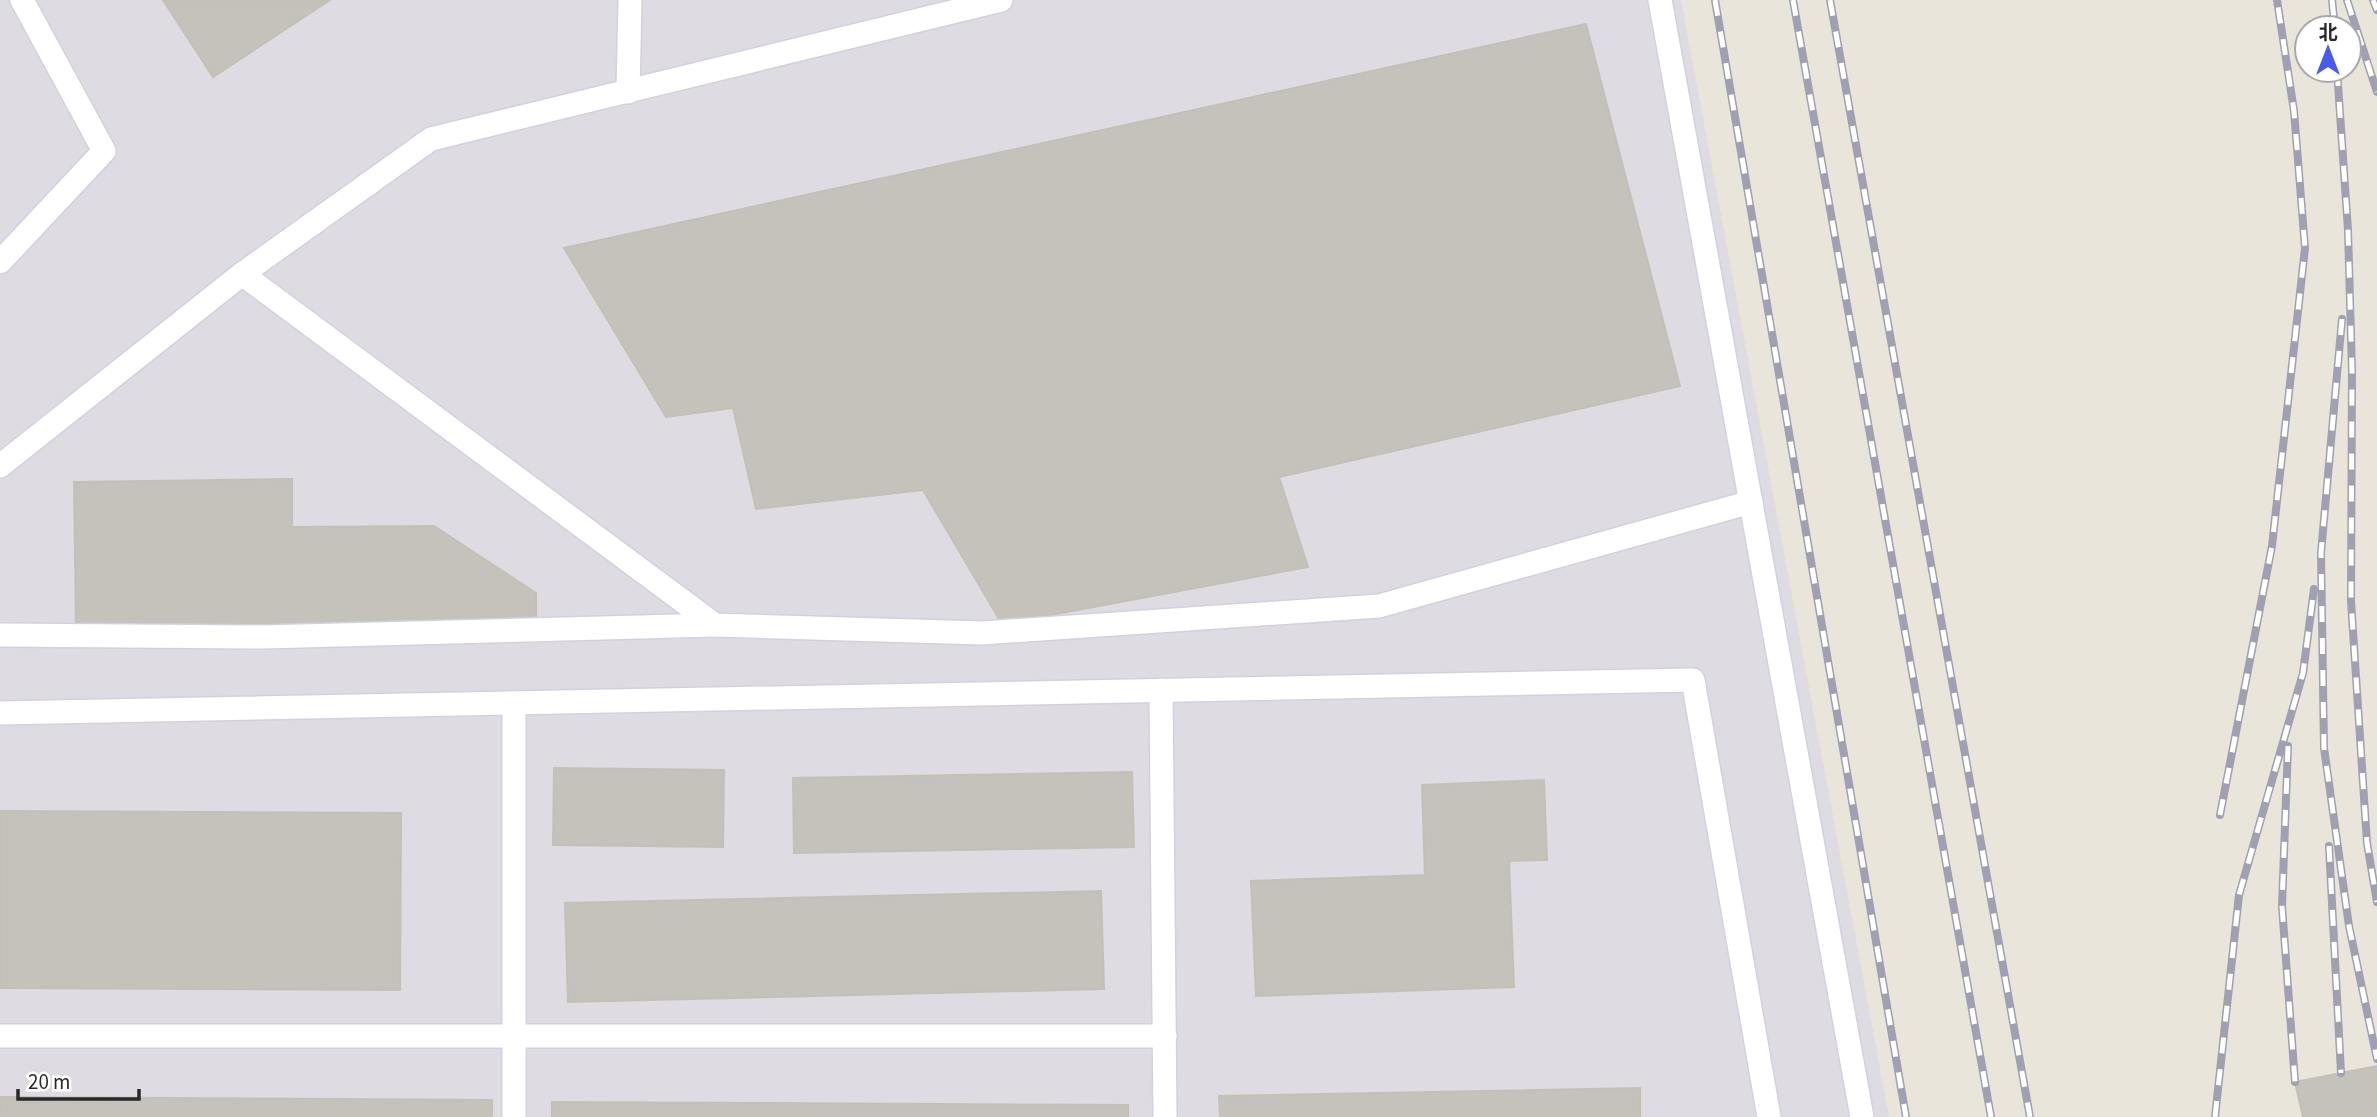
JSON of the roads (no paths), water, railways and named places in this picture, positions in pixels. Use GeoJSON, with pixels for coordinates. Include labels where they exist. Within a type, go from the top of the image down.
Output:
{"type":"FeatureCollection","features":[{"type":"Feature","properties":{"kind":"lane"},"geometry":{"type":"LineString","coordinates":[[0,262],[104,151],[22,0]]}},
{"type":"Feature","properties":{"kind":"lane"},"geometry":{"type":"LineString","coordinates":[[628,92],[630,0]]}},
{"type":"Feature","properties":{"kind":"lane"},"geometry":{"type":"LineString","coordinates":[[0,466],[242,274],[431,139],[1001,0]]}},
{"type":"Feature","properties":{"kind":"lane"},"geometry":{"type":"LineString","coordinates":[[1660,0],[1862,1117]]}},
{"type":"Feature","properties":{"kind":"lane"},"geometry":{"type":"LineString","coordinates":[[242,274],[715,625]]}},
{"type":"Feature","properties":{"kind":"lane"},"geometry":{"type":"LineString","coordinates":[[0,635],[262,637],[715,625],[982,633],[1379,606],[1751,502]]}},
{"type":"Feature","properties":{"kind":"lane"},"geometry":{"type":"LineString","coordinates":[[0,713],[1693,680],[1769,1117]]}},
{"type":"Feature","properties":{"kind":"lane"},"geometry":{"type":"LineString","coordinates":[[1161,690],[1165,1117]]}},
{"type":"Feature","properties":{"kind":"lane"},"geometry":{"type":"LineString","coordinates":[[514,703],[514,1117]]}},
{"type":"Feature","properties":{"kind":"lane"},"geometry":{"type":"LineString","coordinates":[[0,1036],[1165,1036]]}},
{"type":"Feature","properties":{"kind":"railway"},"geometry":{"type":"LineString","coordinates":[[1715,0],[1906,1117]]}},
{"type":"Feature","properties":{"kind":"railway"},"geometry":{"type":"LineString","coordinates":[[1793,0],[1991,1117]]}},
{"type":"Feature","properties":{"kind":"railway"},"geometry":{"type":"LineString","coordinates":[[1830,0],[2030,1117]]}},
{"type":"Feature","properties":{"kind":"railway"},"geometry":{"type":"LineString","coordinates":[[2220,815],[2272,546],[2305,248],[2294,111],[2277,0]]}},
{"type":"Feature","properties":{"kind":"railway"},"geometry":{"type":"LineString","coordinates":[[2332,0],[2334,14]]}},
{"type":"Feature","properties":{"kind":"railway"},"geometry":{"type":"LineString","coordinates":[[2347,0],[2377,92]]}},
{"type":"Feature","properties":{"kind":"railway"},"geometry":{"type":"LineString","coordinates":[[2373,0],[2377,10]]}},
{"type":"Feature","properties":{"kind":"railway"},"geometry":{"type":"LineString","coordinates":[[2338,84],[2348,230],[2352,371],[2351,601],[2367,843],[2377,902]]}},
{"type":"Feature","properties":{"kind":"railway"},"geometry":{"type":"LineString","coordinates":[[2342,319],[2321,553],[2324,748],[2349,926],[2377,1059]]}},
{"type":"Feature","properties":{"kind":"railway"},"geometry":{"type":"LineString","coordinates":[[2215,1117],[2239,895],[2303,673],[2314,589]]}},
{"type":"Feature","properties":{"kind":"railway"},"geometry":{"type":"LineString","coordinates":[[2288,746],[2282,906],[2295,1082]]}},
{"type":"Feature","properties":{"kind":"railway"},"geometry":{"type":"LineString","coordinates":[[2329,846],[2341,1073]]}}]}
